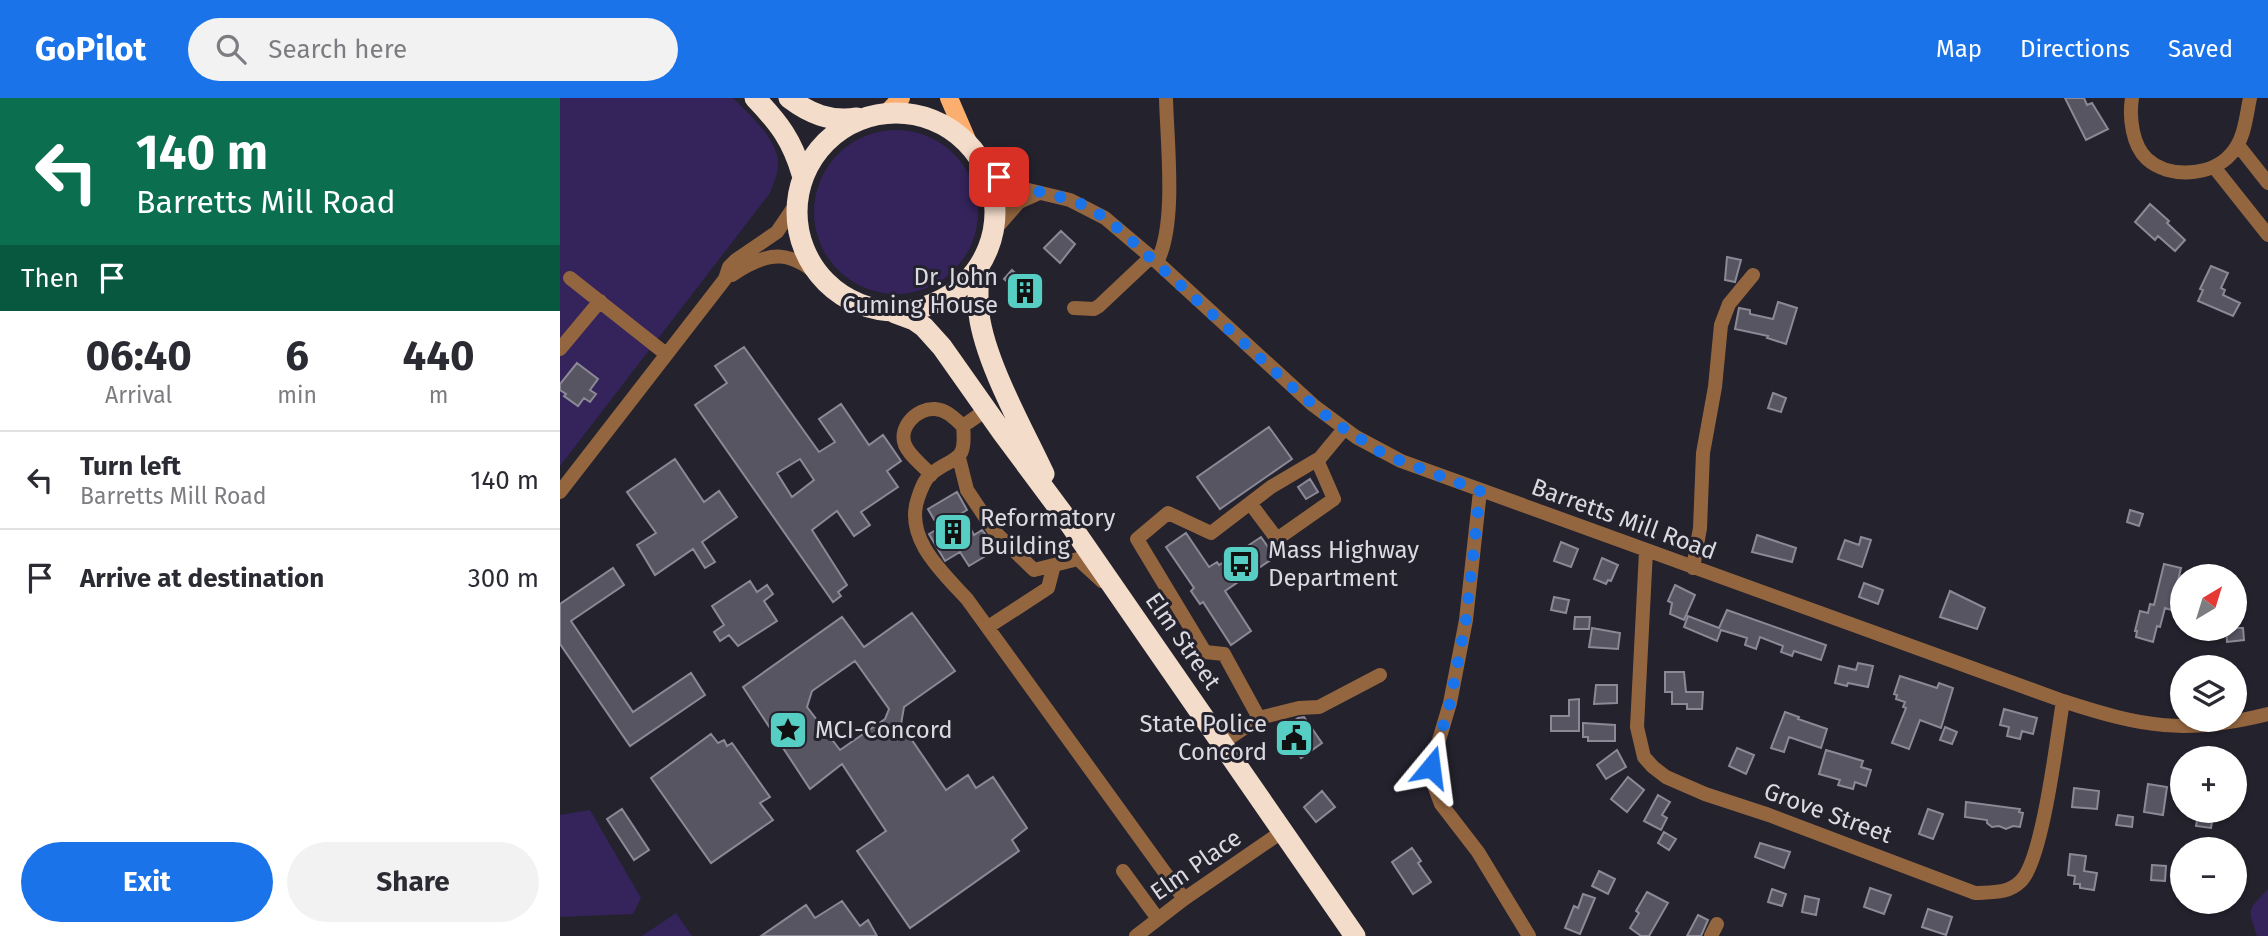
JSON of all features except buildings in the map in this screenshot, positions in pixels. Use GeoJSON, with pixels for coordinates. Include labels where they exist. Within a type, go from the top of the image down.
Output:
{"type":"FeatureCollection","features":[{"type":"Feature","properties":{"kind":"highway"},"geometry":{"type":"LineString","coordinates":[[755,98],[782,127],[792,144],[802,174]]}},
{"type":"Feature","properties":{"kind":"highway"},"geometry":{"type":"LineString","coordinates":[[789,98],[803,108],[833,119],[886,109],[932,118],[968,142],[985,167],[995,202],[993,232],[979,266],[965,281],[941,299],[927,306],[895,313],[884,313],[860,305],[836,292],[825,281],[815,269],[802,243],[796,204],[802,174],[815,154],[836,133],[886,109]]}},
{"type":"Feature","properties":{"kind":"highway","name":"Elm Street"},"geometry":{"type":"LineString","coordinates":[[979,266],[979,316],[989,353],[1063,514]]}},
{"type":"Feature","properties":{"kind":"highway","name":"Elm Street"},"geometry":{"type":"LineString","coordinates":[[895,313],[915,320],[933,336],[1063,514],[1355,936]]}},
{"type":"Feature","properties":{"kind":"main road"},"geometry":{"type":"LineString","coordinates":[[949,98],[968,142]]}},
{"type":"Feature","properties":{"kind":"street"},"geometry":{"type":"LineString","coordinates":[[1074,308],[1094,309],[1099,306],[1164,250],[1168,224],[1166,98]]}},
{"type":"Feature","properties":{"kind":"street"},"geometry":{"type":"LineString","coordinates":[[2132,98],[2132,126],[2145,157],[2154,164],[2176,172],[2214,167],[2232,153],[2238,145],[2250,98]]}},
{"type":"Feature","properties":{"kind":"street"},"geometry":{"type":"LineString","coordinates":[[2238,145],[2268,183]]}},
{"type":"Feature","properties":{"kind":"street","name":"Barretts Mill Road"},"geometry":{"type":"LineString","coordinates":[[985,167],[1009,183],[1070,200],[1094,211],[1154,260],[1292,387],[1345,429],[1379,451],[1401,461],[2063,701],[2125,720],[2161,726],[2210,725],[2268,714]]}},
{"type":"Feature","properties":{"kind":"street"},"geometry":{"type":"LineString","coordinates":[[2214,167],[2268,235]]}},
{"type":"Feature","properties":{"kind":"street"},"geometry":{"type":"LineString","coordinates":[[993,232],[1019,202],[1039,193]]}},
{"type":"Feature","properties":{"kind":"street"},"geometry":{"type":"LineString","coordinates":[[560,492],[724,279],[729,267],[777,232],[796,204]]}},
{"type":"Feature","properties":{"kind":"street"},"geometry":{"type":"LineString","coordinates":[[724,279],[755,261],[782,257],[806,264],[825,281]]}},
{"type":"Feature","properties":{"kind":"street"},"geometry":{"type":"LineString","coordinates":[[1693,568],[1700,528],[1703,453],[1715,387],[1721,325],[1730,304],[1753,275]]}},
{"type":"Feature","properties":{"kind":"street"},"geometry":{"type":"LineString","coordinates":[[570,278],[667,354]]}},
{"type":"Feature","properties":{"kind":"street"},"geometry":{"type":"LineString","coordinates":[[560,349],[600,301]]}},
{"type":"Feature","properties":{"kind":"street"},"geometry":{"type":"LineString","coordinates":[[931,475],[912,456],[905,444],[905,430],[916,413],[937,409],[949,413],[962,426],[964,444],[959,458],[967,490],[995,532],[1034,570],[1078,559],[1124,601]]}},
{"type":"Feature","properties":{"kind":"street"},"geometry":{"type":"LineString","coordinates":[[962,426],[986,410]]}},
{"type":"Feature","properties":{"kind":"street"},"geometry":{"type":"LineString","coordinates":[[1259,718],[1224,654],[1205,652],[1137,539],[1168,513],[1211,533],[1271,487],[1317,460],[1345,429]]}},
{"type":"Feature","properties":{"kind":"street"},"geometry":{"type":"LineString","coordinates":[[959,458],[931,475],[922,486],[916,504],[914,524],[920,541],[988,627],[1184,899]]}},
{"type":"Feature","properties":{"kind":"street"},"geometry":{"type":"LineString","coordinates":[[1250,503],[1277,539],[1334,499],[1317,460]]}},
{"type":"Feature","properties":{"kind":"street"},"geometry":{"type":"LineString","coordinates":[[1480,491],[1466,620],[1450,703],[1431,767],[1432,780],[1441,804],[1478,852],[1529,936]]}},
{"type":"Feature","properties":{"kind":"street","name":"Grove Street"},"geometry":{"type":"LineString","coordinates":[[1646,551],[1637,727],[1644,757],[1653,767],[1667,777],[1705,794],[1769,815],[1975,893],[2007,891],[2023,880],[2037,851],[2063,701]]}},
{"type":"Feature","properties":{"kind":"street"},"geometry":{"type":"LineString","coordinates":[[988,627],[1048,588],[1054,565]]}},
{"type":"Feature","properties":{"kind":"street"},"geometry":{"type":"LineString","coordinates":[[1222,743],[1259,718],[1299,708],[1319,707],[1380,675]]}},
{"type":"Feature","properties":{"kind":"street","name":"Elm Place"},"geometry":{"type":"LineString","coordinates":[[1136,936],[1184,899],[1283,831]]}},
{"type":"Feature","properties":{"kind":"street"},"geometry":{"type":"LineString","coordinates":[[1123,871],[1158,919]]}},
{"type":"Feature","properties":{"kind":"shaded area"},"geometry":{"type":"Polygon","coordinates":[[[560,98],[733,98],[769,138],[778,166],[770,193],[560,466],[560,98]]]}},
{"type":"Feature","properties":{"kind":"shaded area"},"geometry":{"type":"Polygon","coordinates":[[[896,130],[927,136],[954,154],[972,181],[978,212],[972,243],[954,270],[927,288],[896,294],[865,288],[838,270],[820,243],[814,212],[820,181],[838,154],[865,136],[896,130]]]}},
{"type":"Feature","properties":{"kind":"shaded area"},"geometry":{"type":"Polygon","coordinates":[[[590,810],[641,898],[633,914],[560,917],[560,815],[590,810]]]}},
{"type":"Feature","properties":{"kind":"shaded area"},"geometry":{"type":"Polygon","coordinates":[[[2268,889],[2268,936],[2257,936],[2251,911],[2268,889]]]}},
{"type":"Feature","properties":{"kind":"shaded area"},"geometry":{"type":"Polygon","coordinates":[[[676,913],[692,936],[642,936],[676,913]]]}},
{"type":"Feature","properties":{"kind":"place","name":"Dr. John Cuming House"},"geometry":{"type":"Point","coordinates":[1025,291]}},
{"type":"Feature","properties":{"kind":"place","name":"Reformatory Building"},"geometry":{"type":"Point","coordinates":[953,532]}},
{"type":"Feature","properties":{"kind":"place","name":"Mass Highway Department"},"geometry":{"type":"Point","coordinates":[1241,564]}},
{"type":"Feature","properties":{"kind":"place","name":"MCI-Concord"},"geometry":{"type":"Point","coordinates":[788,730]}},
{"type":"Feature","properties":{"kind":"place","name":"State Police Concord"},"geometry":{"type":"Point","coordinates":[1294,738]}},
{"type":"Feature","properties":{"kind":"route"},"geometry":{"type":"LineString","coordinates":[[999,177],[1020,188],[1070,200],[1094,211],[1157,262],[1292,387],[1334,422],[1379,451],[1480,491],[1466,620],[1455,682],[1431,767]]}}]}
